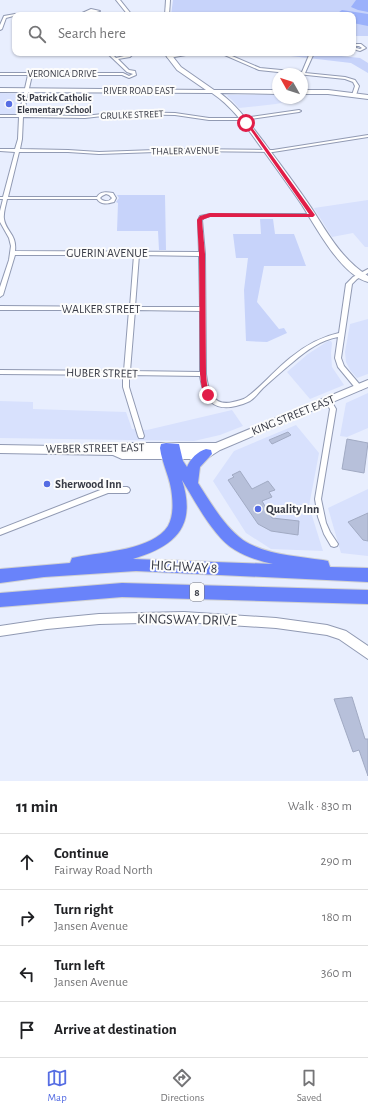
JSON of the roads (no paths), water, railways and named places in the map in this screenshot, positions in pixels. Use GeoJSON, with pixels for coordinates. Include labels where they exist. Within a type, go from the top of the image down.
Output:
{"type":"FeatureCollection","features":[{"type":"Feature","properties":{"kind":"highway"},"geometry":{"type":"LineString","coordinates":[[171,452],[220,527],[239,545],[261,555],[280,560],[325,566],[351,574]]}},
{"type":"Feature","properties":{"kind":"highway"},"geometry":{"type":"LineString","coordinates":[[44,571],[95,559],[145,550],[162,541],[169,535],[176,526],[180,507],[171,452]]}},
{"type":"Feature","properties":{"kind":"highway"},"geometry":{"type":"LineString","coordinates":[[191,484],[194,464],[206,454]]}},
{"type":"Feature","properties":{"kind":"highway","name":"HIGHWAY 8"},"geometry":{"type":"LineString","coordinates":[[0,576],[44,571],[136,565],[368,575]]}},
{"type":"Feature","properties":{"kind":"highway","name":"HIGHWAY 8"},"geometry":{"type":"LineString","coordinates":[[0,600],[122,590],[365,598]]}},
{"type":"Feature","properties":{"kind":"main road"},"geometry":{"type":"LineString","coordinates":[[167,12],[168,0]]}},
{"type":"Feature","properties":{"kind":"main road"},"geometry":{"type":"LineString","coordinates":[[169,56],[177,66],[224,98],[243,119],[313,215],[337,254],[350,267],[368,280]]}},
{"type":"Feature","properties":{"kind":"main road","name":"RIVER ROAD EAST"},"geometry":{"type":"LineString","coordinates":[[0,90],[272,92]]}},
{"type":"Feature","properties":{"kind":"main road"},"geometry":{"type":"LineString","coordinates":[[308,92],[328,92],[368,97]]}},
{"type":"Feature","properties":{"kind":"main road","name":"KING STREET EAST"},"geometry":{"type":"LineString","coordinates":[[114,450],[122,455],[171,452],[206,454],[217,447],[368,383]]}},
{"type":"Feature","properties":{"kind":"main road","name":"KING STREET EAST"},"geometry":{"type":"LineString","coordinates":[[171,452],[201,446],[217,447]]}},
{"type":"Feature","properties":{"kind":"main road","name":"WEBER STREET EAST"},"geometry":{"type":"LineString","coordinates":[[0,449],[114,450]]}},
{"type":"Feature","properties":{"kind":"main road","name":"KINGSWAY DRIVE"},"geometry":{"type":"LineString","coordinates":[[0,631],[47,624],[100,619],[184,617],[276,624],[327,630],[342,636],[368,653]]}},
{"type":"Feature","properties":{"kind":"street"},"geometry":{"type":"LineString","coordinates":[[118,0],[128,12]]}},
{"type":"Feature","properties":{"kind":"street"},"geometry":{"type":"LineString","coordinates":[[0,29],[5,17],[12,16]]}},
{"type":"Feature","properties":{"kind":"street"},"geometry":{"type":"LineString","coordinates":[[356,45],[360,45],[364,48],[360,50],[356,49]]}},
{"type":"Feature","properties":{"kind":"street"},"geometry":{"type":"LineString","coordinates":[[114,58],[129,56]]}},
{"type":"Feature","properties":{"kind":"street"},"geometry":{"type":"LineString","coordinates":[[229,56],[259,69],[272,70]]}},
{"type":"Feature","properties":{"kind":"street"},"geometry":{"type":"LineString","coordinates":[[306,68],[311,56]]}},
{"type":"Feature","properties":{"kind":"street"},"geometry":{"type":"LineString","coordinates":[[114,58],[128,71],[123,74]]}},
{"type":"Feature","properties":{"kind":"street","name":"VERONICA DRIVE"},"geometry":{"type":"LineString","coordinates":[[0,74],[123,74],[128,76],[135,74],[134,72],[128,71]]}},
{"type":"Feature","properties":{"kind":"street"},"geometry":{"type":"LineString","coordinates":[[0,295],[5,270],[13,253],[13,240],[2,226],[2,216],[18,150],[21,133],[21,116],[30,74]]}},
{"type":"Feature","properties":{"kind":"street"},"geometry":{"type":"LineString","coordinates":[[308,74],[345,78],[354,81],[357,86],[354,95]]}},
{"type":"Feature","properties":{"kind":"street","name":"GRULKE STREET"},"geometry":{"type":"LineString","coordinates":[[0,116],[85,117],[120,113],[176,114],[209,119],[243,119],[299,111]]}},
{"type":"Feature","properties":{"kind":"street","name":"THALER AVENUE"},"geometry":{"type":"LineString","coordinates":[[0,150],[99,153],[184,150],[266,151],[368,136]]}},
{"type":"Feature","properties":{"kind":"street"},"geometry":{"type":"LineString","coordinates":[[0,198],[98,198]]}},
{"type":"Feature","properties":{"kind":"street"},"geometry":{"type":"LineString","coordinates":[[313,215],[210,215],[202,217],[200,220],[204,384],[211,400],[215,404],[226,406],[240,403],[248,399],[304,350],[331,335],[341,334]]}},
{"type":"Feature","properties":{"kind":"street","name":"GUERIN AVENUE"},"geometry":{"type":"LineString","coordinates":[[13,253],[202,254]]}},
{"type":"Feature","properties":{"kind":"street"},"geometry":{"type":"LineString","coordinates":[[137,254],[126,387],[141,436]]}},
{"type":"Feature","properties":{"kind":"street"},"geometry":{"type":"LineString","coordinates":[[359,388],[341,368],[338,358],[349,284],[360,275],[368,271]]}},
{"type":"Feature","properties":{"kind":"street","name":"WALKER STREET"},"geometry":{"type":"LineString","coordinates":[[0,308],[203,309]]}},
{"type":"Feature","properties":{"kind":"street","name":"HUBER STREET"},"geometry":{"type":"LineString","coordinates":[[0,372],[203,374]]}},
{"type":"Feature","properties":{"kind":"street"},"geometry":{"type":"LineString","coordinates":[[328,401],[333,409],[318,499],[327,536],[334,544]]}},
{"type":"Feature","properties":{"kind":"street"},"geometry":{"type":"LineString","coordinates":[[0,532],[108,490],[127,490]]}},
{"type":"Feature","properties":{"kind":"place","name":"St. Patrick Catholic Elementary School"},"geometry":{"type":"Point","coordinates":[9,104]}},
{"type":"Feature","properties":{"kind":"place","name":"Sherwood Inn"},"geometry":{"type":"Point","coordinates":[47,484]}},
{"type":"Feature","properties":{"kind":"place","name":"Quality Inn"},"geometry":{"type":"Point","coordinates":[258,509]}}]}
